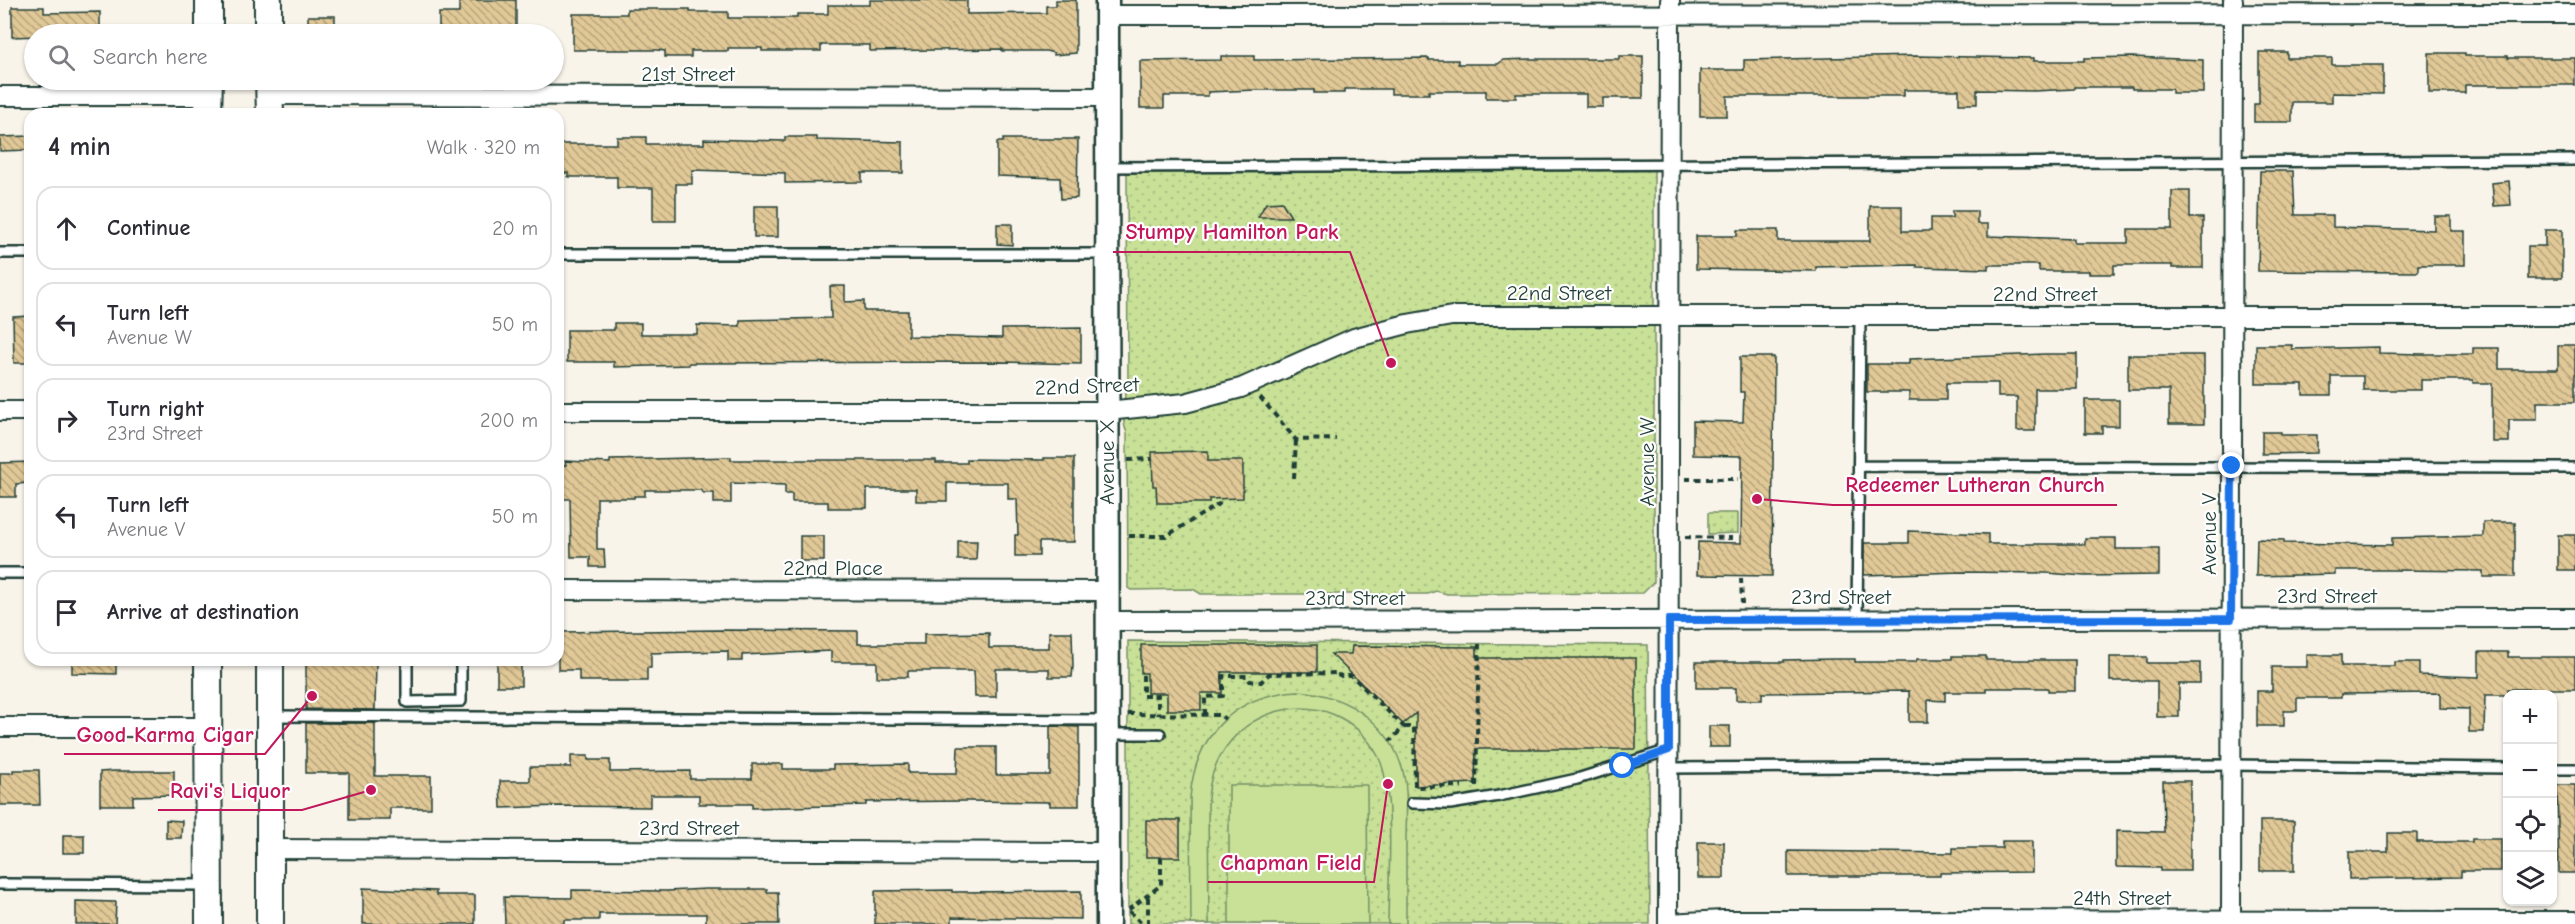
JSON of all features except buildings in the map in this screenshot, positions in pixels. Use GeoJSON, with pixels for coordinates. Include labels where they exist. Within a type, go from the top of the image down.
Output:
{"type":"FeatureCollection","features":[{"type":"Feature","properties":{"kind":"main road"},"geometry":{"type":"LineString","coordinates":[[209,0],[209,24]]}},
{"type":"Feature","properties":{"kind":"main road"},"geometry":{"type":"LineString","coordinates":[[268,0],[268,24]]}},
{"type":"Feature","properties":{"kind":"main road"},"geometry":{"type":"LineString","coordinates":[[208,666],[209,924]]}},
{"type":"Feature","properties":{"kind":"main road"},"geometry":{"type":"LineString","coordinates":[[270,666],[270,924]]}},
{"type":"Feature","properties":{"kind":"street"},"geometry":{"type":"LineString","coordinates":[[1107,7],[2233,7],[2575,14]]}},
{"type":"Feature","properties":{"kind":"street","name":"Avenue X"},"geometry":{"type":"LineString","coordinates":[[1107,7],[1107,621],[1114,723],[1107,852],[1107,924]]}},
{"type":"Feature","properties":{"kind":"street","name":"Avenue W"},"geometry":{"type":"LineString","coordinates":[[1668,923],[1670,7]]}},
{"type":"Feature","properties":{"kind":"street","name":"Avenue V"},"geometry":{"type":"LineString","coordinates":[[2231,922],[2233,7]]}},
{"type":"Feature","properties":{"kind":"street"},"geometry":{"type":"LineString","coordinates":[[0,96],[209,97]]}},
{"type":"Feature","properties":{"kind":"street","name":"21st Street"},"geometry":{"type":"LineString","coordinates":[[269,96],[1107,97]]}},
{"type":"Feature","properties":{"kind":"street","name":"22nd Street"},"geometry":{"type":"LineString","coordinates":[[564,411],[1107,411],[1185,403],[1241,388],[1354,338],[1407,324],[1452,316],[2575,316]]}},
{"type":"Feature","properties":{"kind":"street"},"geometry":{"type":"LineString","coordinates":[[0,411],[24,411]]}},
{"type":"Feature","properties":{"kind":"street","name":"22nd Place"},"geometry":{"type":"LineString","coordinates":[[564,590],[1107,591]]}},
{"type":"Feature","properties":{"kind":"street","name":"23rd Street"},"geometry":{"type":"LineString","coordinates":[[1107,621],[2575,618]]}},
{"type":"Feature","properties":{"kind":"street"},"geometry":{"type":"LineString","coordinates":[[0,727],[209,727]]}},
{"type":"Feature","properties":{"kind":"street","name":"23rd Street"},"geometry":{"type":"LineString","coordinates":[[270,849],[1107,852]]}},
{"type":"Feature","properties":{"kind":"street","name":"24th Street"},"geometry":{"type":"LineString","coordinates":[[1668,923],[1724,920],[2575,921]]}},
{"type":"Feature","properties":{"kind":"lane"},"geometry":{"type":"LineString","coordinates":[[1107,166],[2575,160]]}},
{"type":"Feature","properties":{"kind":"lane"},"geometry":{"type":"LineString","coordinates":[[0,253],[24,253]]}},
{"type":"Feature","properties":{"kind":"lane"},"geometry":{"type":"LineString","coordinates":[[564,254],[1107,254]]}},
{"type":"Feature","properties":{"kind":"lane"},"geometry":{"type":"LineString","coordinates":[[1857,619],[1860,316]]}},
{"type":"Feature","properties":{"kind":"lane"},"geometry":{"type":"LineString","coordinates":[[1859,466],[2575,468]]}},
{"type":"Feature","properties":{"kind":"lane"},"geometry":{"type":"LineString","coordinates":[[0,573],[24,573]]}},
{"type":"Feature","properties":{"kind":"lane"},"geometry":{"type":"LineString","coordinates":[[407,666],[407,702],[461,701],[461,666]]}},
{"type":"Feature","properties":{"kind":"lane"},"geometry":{"type":"LineString","coordinates":[[269,716],[1114,723],[1160,734]]}},
{"type":"Feature","properties":{"kind":"lane"},"geometry":{"type":"LineString","coordinates":[[1412,803],[1450,804],[1499,796],[1669,759],[2503,768]]}},
{"type":"Feature","properties":{"kind":"lane"},"geometry":{"type":"LineString","coordinates":[[2557,769],[2575,769]]}},
{"type":"Feature","properties":{"kind":"lane"},"geometry":{"type":"LineString","coordinates":[[0,884],[209,885]]}},
{"type":"Feature","properties":{"kind":"path"},"geometry":{"type":"LineString","coordinates":[[1259,397],[1296,440],[1294,478]]}},
{"type":"Feature","properties":{"kind":"path"},"geometry":{"type":"LineString","coordinates":[[1296,440],[1336,439]]}},
{"type":"Feature","properties":{"kind":"path"},"geometry":{"type":"LineString","coordinates":[[1128,460],[1152,459]]}},
{"type":"Feature","properties":{"kind":"path"},"geometry":{"type":"LineString","coordinates":[[1669,479],[1738,479]]}},
{"type":"Feature","properties":{"kind":"path"},"geometry":{"type":"LineString","coordinates":[[1129,536],[1166,536],[1219,504],[1220,498]]}},
{"type":"Feature","properties":{"kind":"path"},"geometry":{"type":"LineString","coordinates":[[1669,536],[1732,538]]}},
{"type":"Feature","properties":{"kind":"path"},"geometry":{"type":"LineString","coordinates":[[1741,578],[1743,620]]}},
{"type":"Feature","properties":{"kind":"path"},"geometry":{"type":"LineString","coordinates":[[1205,715],[1205,697],[1223,696],[1223,676],[1247,676],[1250,681],[1261,682],[1269,674],[1339,673],[1339,676],[1352,676],[1404,727],[1413,727],[1414,787],[1477,786],[1479,644]]}},
{"type":"Feature","properties":{"kind":"path"},"geometry":{"type":"LineString","coordinates":[[1143,675],[1143,696],[1158,696],[1158,715]]}},
{"type":"Feature","properties":{"kind":"path"},"geometry":{"type":"LineString","coordinates":[[1114,723],[1158,715],[1220,715],[1225,719]]}},
{"type":"Feature","properties":{"kind":"path"},"geometry":{"type":"LineString","coordinates":[[1390,741],[1404,727]]}},
{"type":"Feature","properties":{"kind":"path"},"geometry":{"type":"LineString","coordinates":[[1128,910],[1161,885],[1161,856]]}},
{"type":"Feature","properties":{"kind":"path"},"geometry":{"type":"LineString","coordinates":[[1148,895],[1148,924]]}},
{"type":"Feature","properties":{"kind":"green space"},"geometry":{"type":"Polygon","coordinates":[[[1654,168],[1654,582],[1643,593],[1447,594],[1436,591],[1428,594],[1201,594],[1193,589],[1131,590],[1128,588],[1127,433],[1123,416],[1128,385],[1127,173],[1654,168]]]}},
{"type":"Feature","properties":{"kind":"green space"},"geometry":{"type":"Polygon","coordinates":[[[1708,513],[1738,513],[1738,533],[1708,534],[1708,513]]]}},
{"type":"Feature","properties":{"kind":"green space"},"geometry":{"type":"Polygon","coordinates":[[[1128,641],[1648,645],[1650,924],[1128,924],[1128,641]]]}},
{"type":"Feature","properties":{"kind":"green space"},"geometry":{"type":"Polygon","coordinates":[[[1298,691],[1335,699],[1368,717],[1392,745],[1400,762],[1406,796],[1406,924],[1388,924],[1389,813],[1384,771],[1378,756],[1358,730],[1333,714],[1306,708],[1279,711],[1253,722],[1231,741],[1215,766],[1208,798],[1209,924],[1191,924],[1190,798],[1193,775],[1200,755],[1209,738],[1222,722],[1237,710],[1275,694],[1298,691]]]}},
{"type":"Feature","properties":{"kind":"green space"},"geometry":{"type":"Polygon","coordinates":[[[1229,785],[1367,785],[1368,924],[1229,924],[1229,785]]]}},
{"type":"Feature","properties":{"kind":"place","name":"Stumpy Hamilton Park"},"geometry":{"type":"Point","coordinates":[1391,363]}},
{"type":"Feature","properties":{"kind":"place","name":"Redeemer Lutheran Church"},"geometry":{"type":"Point","coordinates":[1757,499]}},
{"type":"Feature","properties":{"kind":"place","name":"Good Karma Cigar"},"geometry":{"type":"Point","coordinates":[312,696]}},
{"type":"Feature","properties":{"kind":"place","name":"Chapman Field"},"geometry":{"type":"Point","coordinates":[1388,784]}},
{"type":"Feature","properties":{"kind":"place","name":"Ravi's Liquor"},"geometry":{"type":"Point","coordinates":[371,790]}},
{"type":"Feature","properties":{"kind":"route"},"geometry":{"type":"LineString","coordinates":[[1623,766],[1669,750],[1669,620],[2231,619],[2232,466]]}}]}
